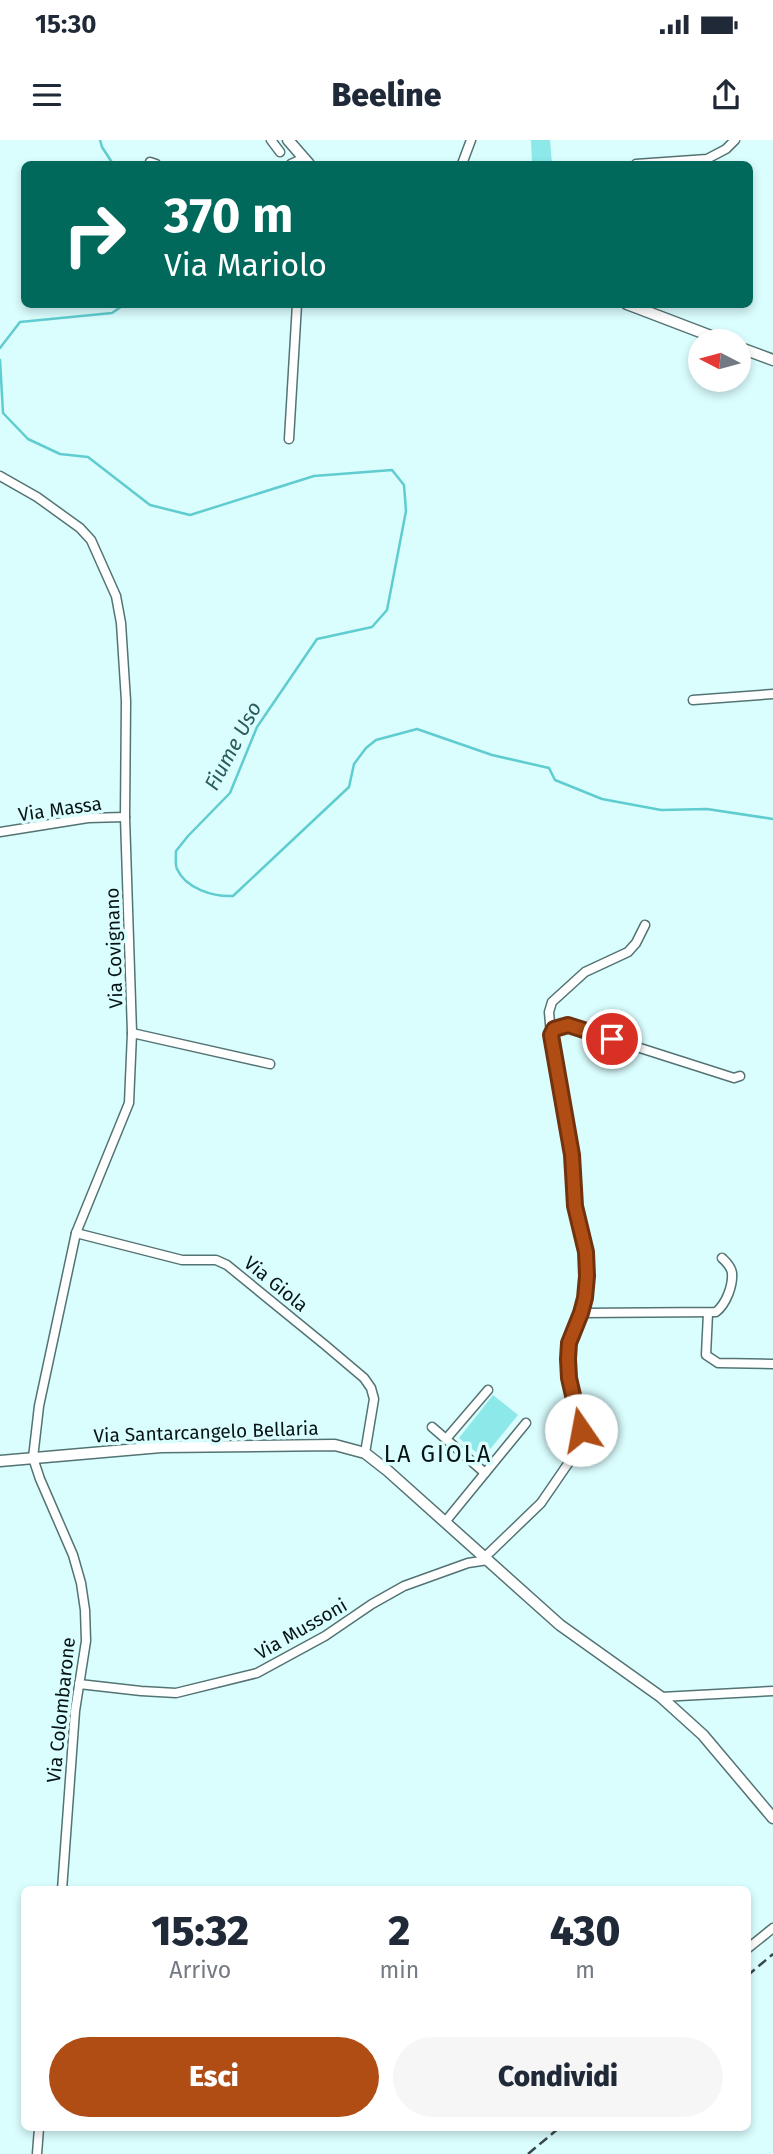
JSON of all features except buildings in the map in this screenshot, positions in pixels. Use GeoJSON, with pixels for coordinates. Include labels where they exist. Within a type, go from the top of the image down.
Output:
{"type":"FeatureCollection","features":[{"type":"Feature","properties":{"kind":"street"},"geometry":{"type":"LineString","coordinates":[[272,140],[280,152]]}},
{"type":"Feature","properties":{"kind":"street"},"geometry":{"type":"LineString","coordinates":[[288,140],[305,161]]}},
{"type":"Feature","properties":{"kind":"street"},"geometry":{"type":"LineString","coordinates":[[463,161],[471,140]]}},
{"type":"Feature","properties":{"kind":"street"},"geometry":{"type":"LineString","coordinates":[[678,161],[707,159],[726,149],[735,140]]}},
{"type":"Feature","properties":{"kind":"street"},"geometry":{"type":"LineString","coordinates":[[289,439],[297,308]]}},
{"type":"Feature","properties":{"kind":"street"},"geometry":{"type":"LineString","coordinates":[[637,308],[693,329]]}},
{"type":"Feature","properties":{"kind":"street"},"geometry":{"type":"LineString","coordinates":[[751,352],[773,360]]}},
{"type":"Feature","properties":{"kind":"street","name":"Via Covignano"},"geometry":{"type":"LineString","coordinates":[[0,476],[37,497],[80,528],[91,540],[116,596],[121,623],[126,701],[125,817],[132,1033],[129,1103],[76,1233],[39,1406],[33,1458]]}},
{"type":"Feature","properties":{"kind":"street"},"geometry":{"type":"LineString","coordinates":[[693,700],[773,694]]}},
{"type":"Feature","properties":{"kind":"street","name":"Via Massa"},"geometry":{"type":"LineString","coordinates":[[0,832],[88,818],[125,817]]}},
{"type":"Feature","properties":{"kind":"street"},"geometry":{"type":"LineString","coordinates":[[486,1558],[541,1503],[576,1452],[581,1430],[569,1378],[568,1359],[569,1343],[581,1313],[587,1276],[586,1252],[575,1206],[572,1155],[549,1012],[552,1002],[585,972],[628,952],[645,925]]}},
{"type":"Feature","properties":{"kind":"street"},"geometry":{"type":"LineString","coordinates":[[551,1035],[554,1029],[568,1025],[734,1079],[740,1076]]}},
{"type":"Feature","properties":{"kind":"street"},"geometry":{"type":"LineString","coordinates":[[132,1033],[270,1064]]}},
{"type":"Feature","properties":{"kind":"street","name":"Via Giola"},"geometry":{"type":"LineString","coordinates":[[76,1233],[182,1260],[216,1260],[227,1265],[326,1345],[372,1388],[374,1399],[365,1453]]}},
{"type":"Feature","properties":{"kind":"street"},"geometry":{"type":"LineString","coordinates":[[581,1313],[716,1312],[722,1308],[728,1295],[732,1273],[722,1258]]}},
{"type":"Feature","properties":{"kind":"street"},"geometry":{"type":"LineString","coordinates":[[708,1313],[706,1355],[710,1359],[718,1363],[773,1364]]}},
{"type":"Feature","properties":{"kind":"street"},"geometry":{"type":"LineString","coordinates":[[446,1439],[488,1390]]}},
{"type":"Feature","properties":{"kind":"street"},"geometry":{"type":"LineString","coordinates":[[445,1522],[526,1423]]}},
{"type":"Feature","properties":{"kind":"street"},"geometry":{"type":"LineString","coordinates":[[432,1427],[485,1473]]}},
{"type":"Feature","properties":{"kind":"street","name":"Via Santarcangelo Bellaria"},"geometry":{"type":"LineString","coordinates":[[0,1461],[161,1447],[335,1445],[365,1453],[560,1625],[660,1697],[703,1735],[773,1818]]}},
{"type":"Feature","properties":{"kind":"street","name":"Via Colombarone"},"geometry":{"type":"LineString","coordinates":[[33,1458],[73,1555],[85,1610],[86,1641],[74,1721],[62,1886]]}},
{"type":"Feature","properties":{"kind":"street","name":"Via Mussoni"},"geometry":{"type":"LineString","coordinates":[[79,1684],[176,1693],[257,1673],[325,1636],[372,1604],[404,1587],[486,1558]]}},
{"type":"Feature","properties":{"kind":"street"},"geometry":{"type":"LineString","coordinates":[[660,1697],[773,1691]]}},
{"type":"Feature","properties":{"kind":"street"},"geometry":{"type":"LineString","coordinates":[[751,1946],[773,1928]]}},
{"type":"Feature","properties":{"kind":"street"},"geometry":{"type":"LineString","coordinates":[[37,2154],[39,2131]]}},
{"type":"Feature","properties":{"kind":"shaded area"},"geometry":{"type":"Polygon","coordinates":[[[531,140],[550,140],[552,161],[532,161],[531,140]]]}},
{"type":"Feature","properties":{"kind":"shaded area"},"geometry":{"type":"Polygon","coordinates":[[[493,1395],[518,1415],[483,1458],[459,1438],[493,1395]]]}},
{"type":"Feature","properties":{"kind":"waterway","name":"Fiume Uso"},"geometry":{"type":"LineString","coordinates":[[100,140],[111,161]]}},
{"type":"Feature","properties":{"kind":"waterway","name":"Fiume Uso"},"geometry":{"type":"LineString","coordinates":[[0,348],[20,322],[112,313],[119,308]]}},
{"type":"Feature","properties":{"kind":"waterway","name":"Fiume Uso"},"geometry":{"type":"LineString","coordinates":[[0,360],[3,413],[28,439],[60,454],[88,457],[150,505],[190,515],[314,476],[392,470],[404,485],[406,511],[387,610],[372,627],[317,639],[257,727],[230,793],[176,851],[177,869],[194,887],[209,893],[233,896],[349,787],[354,764],[366,748],[376,740],[417,729],[492,755],[549,768],[555,780],[602,799],[661,810],[707,809],[773,819]]}},
{"type":"Feature","properties":{"kind":"railway"},"geometry":{"type":"LineString","coordinates":[[751,1973],[773,1954]]}},
{"type":"Feature","properties":{"kind":"railway"},"geometry":{"type":"LineString","coordinates":[[528,2154],[555,2131]]}},
{"type":"Feature","properties":{"kind":"district","name":"LA GIOLA"},"geometry":{"type":"Point","coordinates":[438,1454]}},
{"type":"Feature","properties":{"kind":"route"},"geometry":{"type":"LineString","coordinates":[[581,1430],[569,1378],[568,1359],[569,1343],[585,1298],[586,1252],[575,1206],[572,1155],[551,1035],[559,1026],[568,1025],[612,1039]]}}]}
